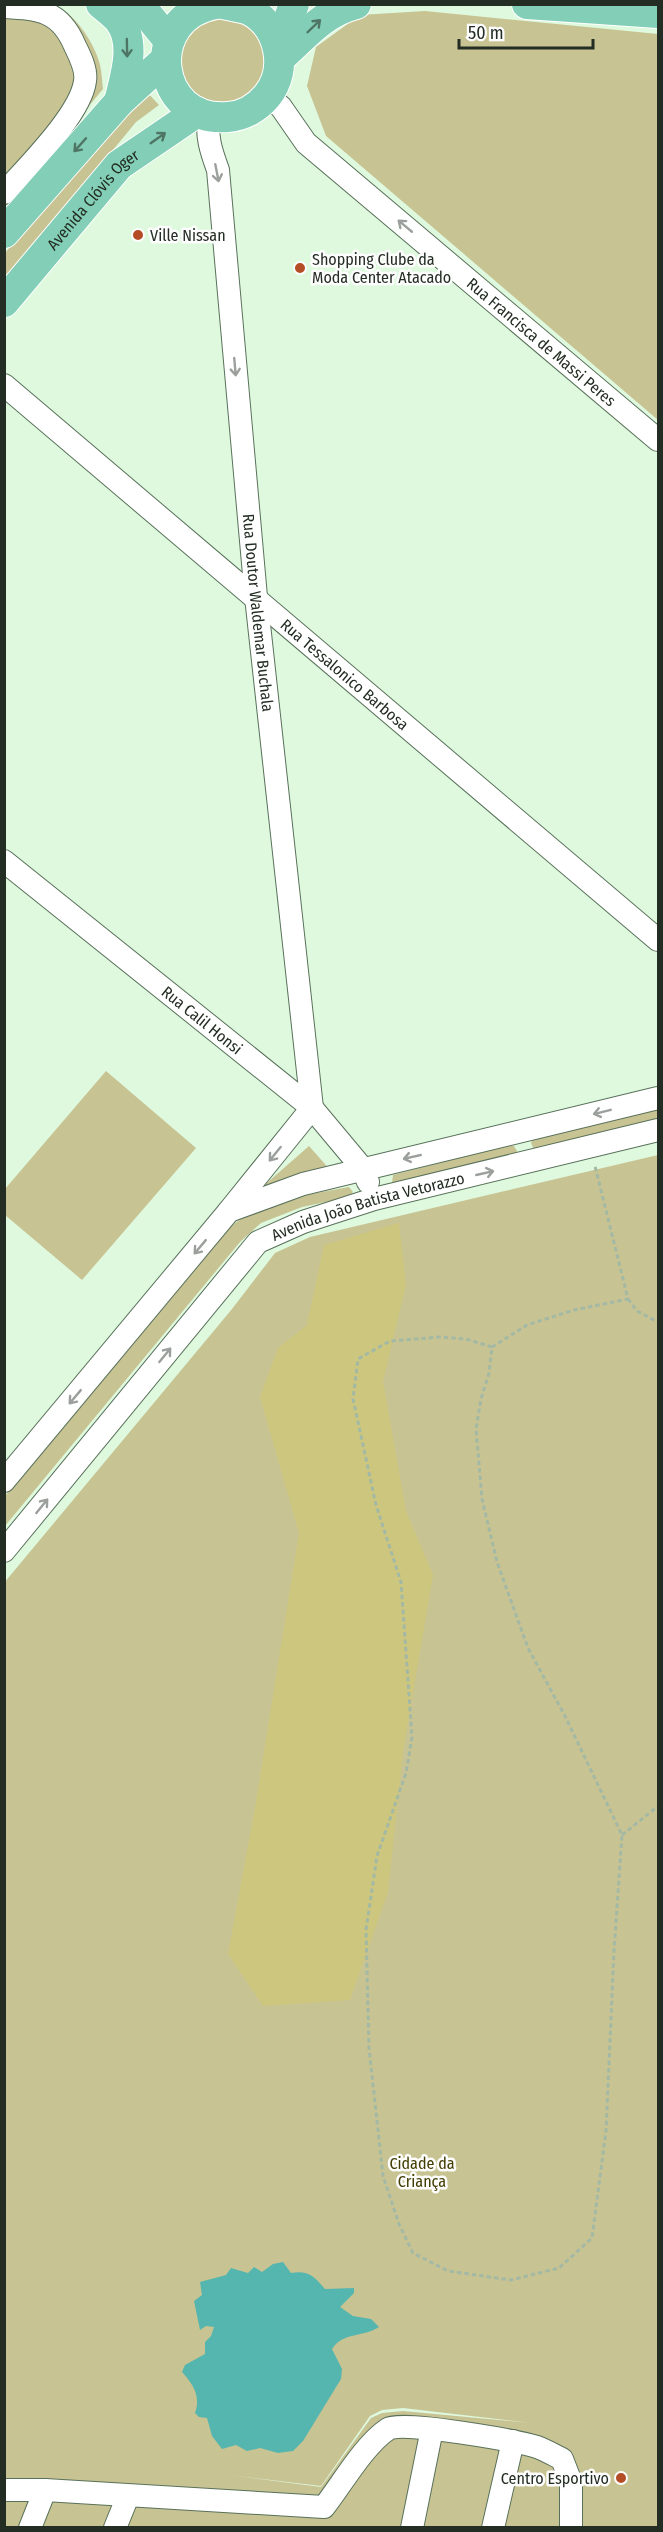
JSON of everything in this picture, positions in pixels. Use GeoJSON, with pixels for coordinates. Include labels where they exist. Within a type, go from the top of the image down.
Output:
{"type":"FeatureCollection","features":[{"type":"Feature","properties":{"kind":"main road"},"geometry":{"type":"LineString","coordinates":[[101,4],[118,18],[125,29],[128,40],[127,67],[119,102]]}},
{"type":"Feature","properties":{"kind":"main road"},"geometry":{"type":"LineString","coordinates":[[139,4],[167,50],[167,74],[175,92],[203,114],[220,118],[252,110],[268,96],[277,78],[279,53],[294,4]]}},
{"type":"Feature","properties":{"kind":"main road"},"geometry":{"type":"LineString","coordinates":[[4,233],[167,50],[184,19],[194,11],[216,4]]}},
{"type":"Feature","properties":{"kind":"main road"},"geometry":{"type":"LineString","coordinates":[[223,4],[248,10],[262,20],[269,28],[279,53]]}},
{"type":"Feature","properties":{"kind":"main road"},"geometry":{"type":"LineString","coordinates":[[279,53],[323,17],[338,9],[356,4]]}},
{"type":"Feature","properties":{"kind":"main road"},"geometry":{"type":"LineString","coordinates":[[527,4],[658,13]]}},
{"type":"Feature","properties":{"kind":"main road","name":"Avenida Clóvis Oger"},"geometry":{"type":"LineString","coordinates":[[4,302],[119,165],[203,114]]}},
{"type":"Feature","properties":{"kind":"street"},"geometry":{"type":"LineString","coordinates":[[4,7],[36,9],[57,18],[71,35],[86,80],[78,105],[4,193]]}},
{"type":"Feature","properties":{"kind":"street","name":"Rua Francisca de Massi Peres"},"geometry":{"type":"LineString","coordinates":[[268,96],[281,107],[306,142],[658,440]]}},
{"type":"Feature","properties":{"kind":"street","name":"Rua Doutor Waldemar Buchala"},"geometry":{"type":"LineString","coordinates":[[203,114],[218,170],[256,597],[312,1108]]}},
{"type":"Feature","properties":{"kind":"street","name":"Rua Tessalonico Barbosa"},"geometry":{"type":"LineString","coordinates":[[4,385],[658,940]]}},
{"type":"Feature","properties":{"kind":"street","name":"Rua Calil Honsi"},"geometry":{"type":"LineString","coordinates":[[4,861],[312,1108],[363,1169],[374,1199]]}},
{"type":"Feature","properties":{"kind":"street","name":"Avenida João Batista Vetorazzo"},"geometry":{"type":"LineString","coordinates":[[4,1481],[230,1211],[303,1184],[658,1098]]}},
{"type":"Feature","properties":{"kind":"street"},"geometry":{"type":"LineString","coordinates":[[230,1211],[312,1108]]}},
{"type":"Feature","properties":{"kind":"street","name":"Avenida João Batista Vetorazzo"},"geometry":{"type":"LineString","coordinates":[[4,1551],[258,1242],[303,1222],[374,1199],[658,1130]]}},
{"type":"Feature","properties":{"kind":"street"},"geometry":{"type":"LineString","coordinates":[[520,1132],[529,1163]]}},
{"type":"Feature","properties":{"kind":"street"},"geometry":{"type":"LineString","coordinates":[[4,2490],[45,2490],[324,2507],[372,2443],[390,2427],[415,2426],[513,2441],[538,2448],[562,2459],[571,2482],[571,2528]]}},
{"type":"Feature","properties":{"kind":"street"},"geometry":{"type":"LineString","coordinates":[[412,2528],[432,2429]]}},
{"type":"Feature","properties":{"kind":"street"},"geometry":{"type":"LineString","coordinates":[[493,2528],[513,2441]]}},
{"type":"Feature","properties":{"kind":"street"},"geometry":{"type":"LineString","coordinates":[[30,2528],[45,2490]]}},
{"type":"Feature","properties":{"kind":"street"},"geometry":{"type":"LineString","coordinates":[[115,2528],[128,2496]]}},
{"type":"Feature","properties":{"kind":"path"},"geometry":{"type":"LineString","coordinates":[[590,1147],[628,1299],[637,1311],[658,1322]]}},
{"type":"Feature","properties":{"kind":"path"},"geometry":{"type":"LineString","coordinates":[[492,1347],[489,1373],[476,1429],[482,1499],[497,1562],[528,1648],[565,1716],[622,1835],[606,2131],[592,2238],[559,2268],[511,2280],[448,2271],[413,2253],[399,2224],[383,2176],[374,2099],[366,1930],[377,1856],[406,1773],[412,1737],[401,1582],[376,1505],[353,1399],[358,1359],[390,1341],[440,1337],[466,1339],[492,1347],[527,1325],[574,1310],[628,1299]]}},
{"type":"Feature","properties":{"kind":"path"},"geometry":{"type":"LineString","coordinates":[[622,1835],[658,1806]]}},
{"type":"Feature","properties":{"kind":"green space"},"geometry":{"type":"Polygon","coordinates":[[[50,4],[67,13],[82,28],[100,65],[103,89],[5,207],[5,5],[50,4]]]}},
{"type":"Feature","properties":{"kind":"green space"},"geometry":{"type":"Polygon","coordinates":[[[425,11],[658,34],[658,420],[326,136],[307,86],[316,47],[360,15],[425,11]]]}},
{"type":"Feature","properties":{"kind":"green space"},"geometry":{"type":"Polygon","coordinates":[[[228,13],[251,21],[271,64],[246,102],[204,104],[176,72],[187,29],[228,13]]]}},
{"type":"Feature","properties":{"kind":"green space"},"geometry":{"type":"Polygon","coordinates":[[[145,90],[159,105],[136,122],[5,281],[5,253],[145,90]]]}},
{"type":"Feature","properties":{"kind":"green space"},"geometry":{"type":"Polygon","coordinates":[[[106,1071],[196,1148],[82,1280],[5,1215],[5,1189],[106,1071]]]}},
{"type":"Feature","properties":{"kind":"green space"},"geometry":{"type":"Polygon","coordinates":[[[658,1108],[658,1122],[535,1152],[531,1143],[533,1139],[658,1108]]]}},
{"type":"Feature","properties":{"kind":"green space"},"geometry":{"type":"Polygon","coordinates":[[[508,1145],[514,1146],[517,1151],[514,1157],[396,1186],[392,1183],[393,1175],[508,1145]]]}},
{"type":"Feature","properties":{"kind":"green space"},"geometry":{"type":"Polygon","coordinates":[[[309,1146],[332,1172],[251,1197],[309,1146]]]}},
{"type":"Feature","properties":{"kind":"green space","name":"Cidade da Criança"},"geometry":{"type":"Polygon","coordinates":[[[658,1155],[658,2527],[5,2527],[4,1583],[232,1309],[275,1253],[310,1237],[658,1155]],[[403,2408],[382,2410],[370,2416],[321,2486],[230,2475],[321,2487],[371,2418],[382,2413],[403,2411],[531,2423],[403,2408]]]}},
{"type":"Feature","properties":{"kind":"green space"},"geometry":{"type":"Polygon","coordinates":[[[349,1187],[353,1192],[349,1197],[302,1207],[261,1223],[240,1242],[5,1526],[5,1496],[232,1225],[267,1206],[349,1187]]]}},
{"type":"Feature","properties":{"kind":"shaded area"},"geometry":{"type":"Polygon","coordinates":[[[399,1223],[406,1285],[383,1381],[406,1511],[433,1575],[403,1752],[388,1892],[350,2000],[263,2006],[228,1954],[255,1808],[299,1533],[260,1397],[278,1348],[307,1325],[324,1245],[399,1223]]]}},
{"type":"Feature","properties":{"kind":"water"},"geometry":{"type":"Polygon","coordinates":[[[283,2262],[291,2273],[302,2272],[310,2275],[325,2289],[354,2288],[354,2293],[340,2307],[353,2316],[371,2319],[379,2327],[367,2333],[348,2337],[332,2349],[342,2369],[341,2379],[303,2441],[293,2451],[278,2453],[260,2448],[247,2451],[236,2445],[222,2449],[212,2436],[207,2418],[199,2417],[195,2413],[197,2401],[195,2391],[182,2372],[185,2365],[205,2354],[205,2342],[211,2336],[214,2327],[206,2326],[200,2330],[194,2301],[202,2295],[200,2282],[226,2275],[231,2268],[248,2273],[254,2267],[262,2272],[273,2264],[283,2262]]]}},
{"type":"Feature","properties":{"kind":"place","name":"Ville Nissan"},"geometry":{"type":"Point","coordinates":[138,235]}},
{"type":"Feature","properties":{"kind":"place","name":"Shopping Clube da Moda Center Atacado"},"geometry":{"type":"Point","coordinates":[300,268]}},
{"type":"Feature","properties":{"kind":"place","name":"Centro Esportivo"},"geometry":{"type":"Point","coordinates":[621,2478]}}]}
